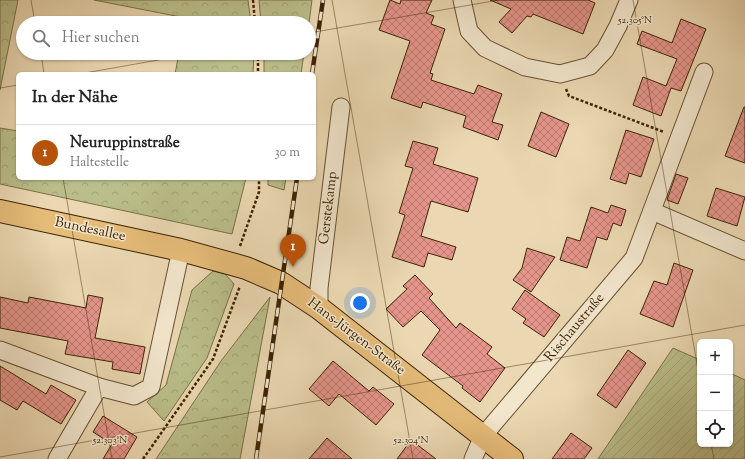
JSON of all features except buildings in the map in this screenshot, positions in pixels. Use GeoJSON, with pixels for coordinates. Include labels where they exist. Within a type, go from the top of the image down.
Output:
{"type":"FeatureCollection","features":[{"type":"Feature","properties":{"kind":"main road","name":"Bundesallee"},"geometry":{"type":"LineString","coordinates":[[0,210],[181,250]]}},
{"type":"Feature","properties":{"kind":"main road","name":"Hans-Jürgen-Straße"},"geometry":{"type":"LineString","coordinates":[[181,250],[242,259],[281,283],[319,308],[512,459]]}},
{"type":"Feature","properties":{"kind":"street"},"geometry":{"type":"LineString","coordinates":[[462,0],[469,30],[485,48],[525,68],[560,74],[590,66],[606,50],[629,0]]}},
{"type":"Feature","properties":{"kind":"street","name":"Rischaustraße"},"geometry":{"type":"LineString","coordinates":[[473,459],[483,436],[634,258],[704,72]]}},
{"type":"Feature","properties":{"kind":"street","name":"Gerstekamp"},"geometry":{"type":"LineString","coordinates":[[319,308],[319,288],[341,108]]}},
{"type":"Feature","properties":{"kind":"street"},"geometry":{"type":"LineString","coordinates":[[652,211],[745,251]]}},
{"type":"Feature","properties":{"kind":"street"},"geometry":{"type":"LineString","coordinates":[[0,350],[99,387],[134,396],[151,387],[181,250]]}},
{"type":"Feature","properties":{"kind":"street"},"geometry":{"type":"LineString","coordinates":[[57,459],[99,387]]}},
{"type":"Feature","properties":{"kind":"path"},"geometry":{"type":"LineString","coordinates":[[253,0],[254,16]]}},
{"type":"Feature","properties":{"kind":"path"},"geometry":{"type":"LineString","coordinates":[[258,60],[258,72]]}},
{"type":"Feature","properties":{"kind":"path"},"geometry":{"type":"LineString","coordinates":[[560,74],[570,96],[679,137]]}},
{"type":"Feature","properties":{"kind":"path"},"geometry":{"type":"LineString","coordinates":[[143,459],[213,359],[260,192],[259,180]]}},
{"type":"Feature","properties":{"kind":"green space"},"geometry":{"type":"Polygon","coordinates":[[[0,0],[18,0],[0,90],[0,0]]]}},
{"type":"Feature","properties":{"kind":"green space"},"geometry":{"type":"Polygon","coordinates":[[[94,0],[248,0],[250,16],[176,16],[94,0]]]}},
{"type":"Feature","properties":{"kind":"green space"},"geometry":{"type":"Polygon","coordinates":[[[259,0],[312,0],[310,16],[260,16],[259,0]]]}},
{"type":"Feature","properties":{"kind":"green space"},"geometry":{"type":"Polygon","coordinates":[[[178,60],[254,60],[253,72],[175,72],[178,60]]]}},
{"type":"Feature","properties":{"kind":"green space"},"geometry":{"type":"Polygon","coordinates":[[[264,60],[303,60],[301,72],[264,72],[264,60]]]}},
{"type":"Feature","properties":{"kind":"green space"},"geometry":{"type":"Polygon","coordinates":[[[0,128],[16,131],[16,180],[246,180],[232,234],[0,184],[0,128]]]}},
{"type":"Feature","properties":{"kind":"green space"},"geometry":{"type":"Polygon","coordinates":[[[268,180],[286,180],[284,190],[268,185],[268,180]]]}},
{"type":"Feature","properties":{"kind":"green space"},"geometry":{"type":"Polygon","coordinates":[[[213,271],[225,274],[234,284],[207,358],[164,421],[147,402],[166,385],[192,290],[213,271]]]}},
{"type":"Feature","properties":{"kind":"green space"},"geometry":{"type":"Polygon","coordinates":[[[270,297],[240,459],[156,459],[221,361],[270,297]]]}},
{"type":"Feature","properties":{"kind":"green space"},"geometry":{"type":"Polygon","coordinates":[[[673,348],[697,359],[697,447],[733,447],[733,374],[745,380],[745,459],[598,459],[673,348]]]}},
{"type":"Feature","properties":{"kind":"railway"},"geometry":{"type":"LineString","coordinates":[[316,47],[323,0]]}},
{"type":"Feature","properties":{"kind":"railway"},"geometry":{"type":"LineString","coordinates":[[312,72],[314,60]]}},
{"type":"Feature","properties":{"kind":"railway"},"geometry":{"type":"LineString","coordinates":[[256,459],[297,180]]}},
{"type":"Feature","properties":{"kind":"place","name":"Neuruppinstraße"},"geometry":{"type":"Point","coordinates":[293,267]}}]}
